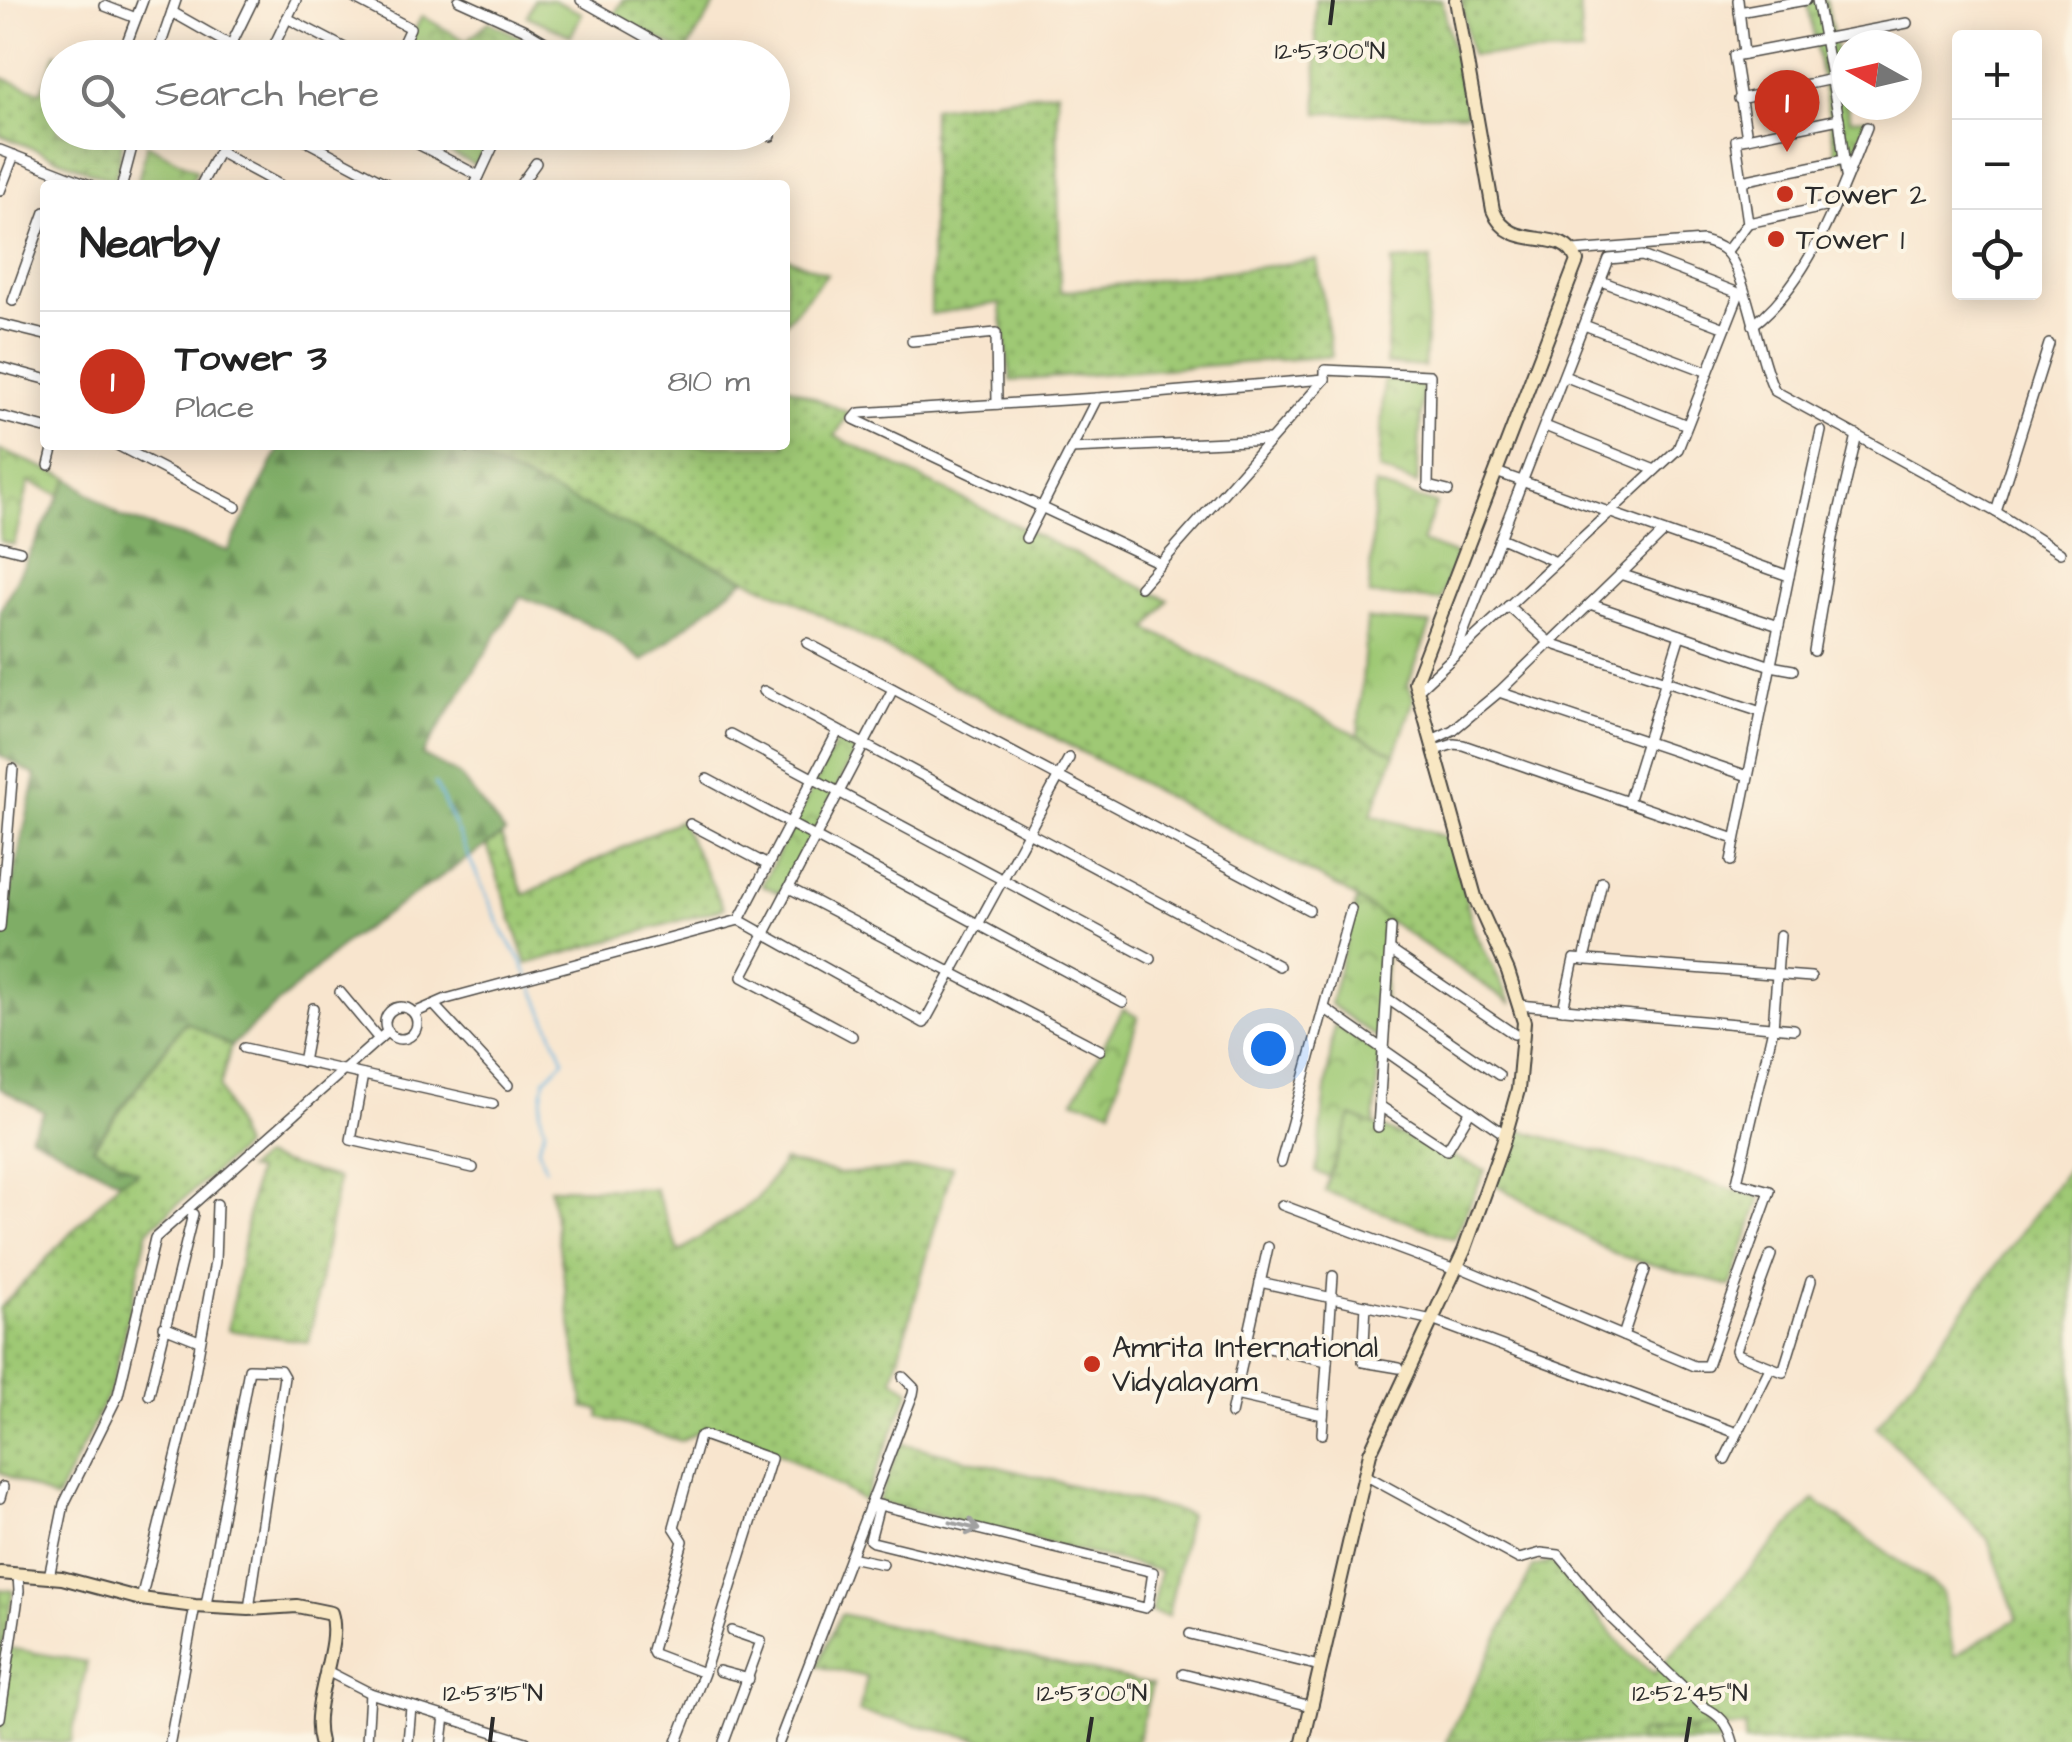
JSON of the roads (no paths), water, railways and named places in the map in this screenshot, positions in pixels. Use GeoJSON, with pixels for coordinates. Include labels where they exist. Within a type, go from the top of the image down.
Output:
{"type":"FeatureCollection","features":[{"type":"Feature","properties":{"kind":"street"},"geometry":{"type":"LineString","coordinates":[[128,40],[143,0]]}},
{"type":"Feature","properties":{"kind":"street"},"geometry":{"type":"LineString","coordinates":[[162,40],[176,0]]}},
{"type":"Feature","properties":{"kind":"street"},"geometry":{"type":"LineString","coordinates":[[234,40],[253,0]]}},
{"type":"Feature","properties":{"kind":"street"},"geometry":{"type":"LineString","coordinates":[[277,40],[296,0]]}},
{"type":"Feature","properties":{"kind":"street"},"geometry":{"type":"LineString","coordinates":[[358,0],[371,3],[410,28],[404,40]]}},
{"type":"Feature","properties":{"kind":"street"},"geometry":{"type":"LineString","coordinates":[[459,0],[542,40]]}},
{"type":"Feature","properties":{"kind":"street"},"geometry":{"type":"LineString","coordinates":[[580,0],[597,4],[655,40]]}},
{"type":"Feature","properties":{"kind":"street"},"geometry":{"type":"LineString","coordinates":[[1456,0],[1498,225],[1512,234],[1573,250],[1702,242],[1730,249]]}},
{"type":"Feature","properties":{"kind":"street"},"geometry":{"type":"LineString","coordinates":[[1738,0],[1744,54]]}},
{"type":"Feature","properties":{"kind":"street"},"geometry":{"type":"LineString","coordinates":[[1739,12],[1806,0]]}},
{"type":"Feature","properties":{"kind":"street"},"geometry":{"type":"LineString","coordinates":[[1739,99],[1832,79],[1817,0]]}},
{"type":"Feature","properties":{"kind":"street"},"geometry":{"type":"LineString","coordinates":[[105,6],[136,18]]}},
{"type":"Feature","properties":{"kind":"street"},"geometry":{"type":"LineString","coordinates":[[172,12],[221,40]]}},
{"type":"Feature","properties":{"kind":"street"},"geometry":{"type":"LineString","coordinates":[[288,18],[330,40]]}},
{"type":"Feature","properties":{"kind":"street"},"geometry":{"type":"LineString","coordinates":[[1748,138],[1734,56],[1907,23]]}},
{"type":"Feature","properties":{"kind":"street"},"geometry":{"type":"LineString","coordinates":[[1748,224],[1736,140],[1834,120]]}},
{"type":"Feature","properties":{"kind":"street"},"geometry":{"type":"LineString","coordinates":[[1839,120],[1846,178]]}},
{"type":"Feature","properties":{"kind":"street"},"geometry":{"type":"LineString","coordinates":[[1753,324],[1769,313],[1790,288],[1834,205],[1867,128]]}},
{"type":"Feature","properties":{"kind":"street"},"geometry":{"type":"LineString","coordinates":[[0,150],[78,180]]}},
{"type":"Feature","properties":{"kind":"street"},"geometry":{"type":"LineString","coordinates":[[123,180],[131,150]]}},
{"type":"Feature","properties":{"kind":"street"},"geometry":{"type":"LineString","coordinates":[[322,150],[379,180]]}},
{"type":"Feature","properties":{"kind":"street"},"geometry":{"type":"LineString","coordinates":[[426,150],[477,180],[491,150]]}},
{"type":"Feature","properties":{"kind":"street"},"geometry":{"type":"LineString","coordinates":[[204,180],[218,152],[271,180]]}},
{"type":"Feature","properties":{"kind":"street"},"geometry":{"type":"LineString","coordinates":[[0,191],[14,155]]}},
{"type":"Feature","properties":{"kind":"street"},"geometry":{"type":"LineString","coordinates":[[1742,181],[1844,160]]}},
{"type":"Feature","properties":{"kind":"street"},"geometry":{"type":"LineString","coordinates":[[525,180],[536,163]]}},
{"type":"Feature","properties":{"kind":"street"},"geometry":{"type":"LineString","coordinates":[[57,180],[60,173]]}},
{"type":"Feature","properties":{"kind":"street"},"geometry":{"type":"LineString","coordinates":[[1730,249],[1748,224],[1834,205]]}},
{"type":"Feature","properties":{"kind":"street"},"geometry":{"type":"LineString","coordinates":[[12,301],[40,225]]}},
{"type":"Feature","properties":{"kind":"street"},"geometry":{"type":"LineString","coordinates":[[1730,249],[1773,389],[1996,512],[2060,553]]}},
{"type":"Feature","properties":{"kind":"street"},"geometry":{"type":"LineString","coordinates":[[1303,1742],[1374,1444],[1456,1268],[1506,1136],[1518,1090],[1524,1022],[1508,972],[1476,900],[1415,682],[1568,287],[1577,261],[1573,250]]}},
{"type":"Feature","properties":{"kind":"street"},"geometry":{"type":"LineString","coordinates":[[1422,687],[1678,449],[1736,292],[1642,256],[1609,259],[1456,654]]}},
{"type":"Feature","properties":{"kind":"street"},"geometry":{"type":"LineString","coordinates":[[1601,280],[1725,328]]}},
{"type":"Feature","properties":{"kind":"street"},"geometry":{"type":"LineString","coordinates":[[0,324],[40,333]]}},
{"type":"Feature","properties":{"kind":"street"},"geometry":{"type":"LineString","coordinates":[[1584,325],[1708,372]]}},
{"type":"Feature","properties":{"kind":"street"},"geometry":{"type":"LineString","coordinates":[[912,340],[996,333],[997,404]]}},
{"type":"Feature","properties":{"kind":"street"},"geometry":{"type":"LineString","coordinates":[[1996,512],[2049,344]]}},
{"type":"Feature","properties":{"kind":"street"},"geometry":{"type":"LineString","coordinates":[[0,368],[40,378]]}},
{"type":"Feature","properties":{"kind":"street"},"geometry":{"type":"LineString","coordinates":[[1140,587],[1325,379],[1325,370],[1430,375],[1428,486],[1448,491]]}},
{"type":"Feature","properties":{"kind":"street"},"geometry":{"type":"LineString","coordinates":[[1564,376],[1687,426]]}},
{"type":"Feature","properties":{"kind":"street"},"geometry":{"type":"LineString","coordinates":[[1160,563],[854,419],[859,413],[1325,379]]}},
{"type":"Feature","properties":{"kind":"street"},"geometry":{"type":"LineString","coordinates":[[1026,538],[1097,398]]}},
{"type":"Feature","properties":{"kind":"street"},"geometry":{"type":"LineString","coordinates":[[0,416],[40,427]]}},
{"type":"Feature","properties":{"kind":"street"},"geometry":{"type":"LineString","coordinates":[[1546,426],[1655,470]]}},
{"type":"Feature","properties":{"kind":"street"},"geometry":{"type":"LineString","coordinates":[[1731,862],[1822,432]]}},
{"type":"Feature","properties":{"kind":"street"},"geometry":{"type":"LineString","coordinates":[[1814,650],[1856,435]]}},
{"type":"Feature","properties":{"kind":"street"},"geometry":{"type":"LineString","coordinates":[[1071,449],[1270,440]]}},
{"type":"Feature","properties":{"kind":"street"},"geometry":{"type":"LineString","coordinates":[[49,465],[53,450]]}},
{"type":"Feature","properties":{"kind":"street"},"geometry":{"type":"LineString","coordinates":[[126,450],[236,507]]}},
{"type":"Feature","properties":{"kind":"street"},"geometry":{"type":"LineString","coordinates":[[1496,472],[1789,576]]}},
{"type":"Feature","properties":{"kind":"street"},"geometry":{"type":"LineString","coordinates":[[1433,745],[1499,692],[1664,532]]}},
{"type":"Feature","properties":{"kind":"street"},"geometry":{"type":"LineString","coordinates":[[1502,538],[1556,562]]}},
{"type":"Feature","properties":{"kind":"street"},"geometry":{"type":"LineString","coordinates":[[0,546],[20,551]]}},
{"type":"Feature","properties":{"kind":"street"},"geometry":{"type":"LineString","coordinates":[[1620,574],[1779,626]]}},
{"type":"Feature","properties":{"kind":"street"},"geometry":{"type":"LineString","coordinates":[[1590,604],[1793,670]]}},
{"type":"Feature","properties":{"kind":"street"},"geometry":{"type":"LineString","coordinates":[[1508,606],[1550,643],[1762,712]]}},
{"type":"Feature","properties":{"kind":"street"},"geometry":{"type":"LineString","coordinates":[[1628,802],[1680,635]]}},
{"type":"Feature","properties":{"kind":"street"},"geometry":{"type":"LineString","coordinates":[[808,643],[1309,910]]}},
{"type":"Feature","properties":{"kind":"street"},"geometry":{"type":"LineString","coordinates":[[852,1036],[742,977],[893,689]]}},
{"type":"Feature","properties":{"kind":"street"},"geometry":{"type":"LineString","coordinates":[[764,691],[1279,966]]}},
{"type":"Feature","properties":{"kind":"street"},"geometry":{"type":"LineString","coordinates":[[1499,692],[1748,776]]}},
{"type":"Feature","properties":{"kind":"street"},"geometry":{"type":"LineString","coordinates":[[739,920],[838,731]]}},
{"type":"Feature","properties":{"kind":"street"},"geometry":{"type":"LineString","coordinates":[[730,734],[1151,959]]}},
{"type":"Feature","properties":{"kind":"street"},"geometry":{"type":"LineString","coordinates":[[1433,745],[1462,745],[1736,839]]}},
{"type":"Feature","properties":{"kind":"street"},"geometry":{"type":"LineString","coordinates":[[414,1013],[434,1004],[739,920],[924,1023],[1069,758]]}},
{"type":"Feature","properties":{"kind":"street"},"geometry":{"type":"LineString","coordinates":[[0,928],[13,768]]}},
{"type":"Feature","properties":{"kind":"street"},"geometry":{"type":"LineString","coordinates":[[707,779],[1123,1002]]}},
{"type":"Feature","properties":{"kind":"street"},"geometry":{"type":"LineString","coordinates":[[0,790],[11,796]]}},
{"type":"Feature","properties":{"kind":"street"},"geometry":{"type":"LineString","coordinates":[[690,824],[768,865]]}},
{"type":"Feature","properties":{"kind":"street"},"geometry":{"type":"LineString","coordinates":[[1584,960],[1602,882]]}},
{"type":"Feature","properties":{"kind":"street"},"geometry":{"type":"LineString","coordinates":[[789,888],[1100,1050]]}},
{"type":"Feature","properties":{"kind":"street"},"geometry":{"type":"LineString","coordinates":[[1282,1162],[1351,909]]}},
{"type":"Feature","properties":{"kind":"street"},"geometry":{"type":"LineString","coordinates":[[1378,1126],[1391,928]]}},
{"type":"Feature","properties":{"kind":"street"},"geometry":{"type":"LineString","coordinates":[[1282,1205],[1456,1268],[1694,1366],[1707,1366],[1770,1191],[1736,1182],[1773,1028],[1780,935]]}},
{"type":"Feature","properties":{"kind":"street"},"geometry":{"type":"LineString","coordinates":[[1390,950],[1514,1034]]}},
{"type":"Feature","properties":{"kind":"street"},"geometry":{"type":"LineString","coordinates":[[1563,1009],[1574,959],[1811,978]]}},
{"type":"Feature","properties":{"kind":"street"},"geometry":{"type":"LineString","coordinates":[[49,1577],[64,1504],[118,1395],[155,1238],[384,1035],[386,1017],[392,1010],[405,1007],[414,1013],[417,1023],[412,1035],[384,1035],[340,992]]}},
{"type":"Feature","properties":{"kind":"street"},"geometry":{"type":"LineString","coordinates":[[1388,999],[1499,1075]]}},
{"type":"Feature","properties":{"kind":"street"},"geometry":{"type":"LineString","coordinates":[[434,1004],[508,1085]]}},
{"type":"Feature","properties":{"kind":"street"},"geometry":{"type":"LineString","coordinates":[[1519,1005],[1794,1030]]}},
{"type":"Feature","properties":{"kind":"street"},"geometry":{"type":"LineString","coordinates":[[303,1062],[314,1008]]}},
{"type":"Feature","properties":{"kind":"street"},"geometry":{"type":"LineString","coordinates":[[1324,1008],[1506,1136]]}},
{"type":"Feature","properties":{"kind":"street"},"geometry":{"type":"LineString","coordinates":[[244,1048],[493,1104]]}},
{"type":"Feature","properties":{"kind":"street"},"geometry":{"type":"LineString","coordinates":[[363,1075],[351,1140],[473,1168]]}},
{"type":"Feature","properties":{"kind":"street"},"geometry":{"type":"LineString","coordinates":[[1380,1106],[1447,1150],[1471,1110]]}},
{"type":"Feature","properties":{"kind":"street"},"geometry":{"type":"LineString","coordinates":[[141,1599],[190,1400],[215,1262],[217,1204]]}},
{"type":"Feature","properties":{"kind":"street"},"geometry":{"type":"LineString","coordinates":[[148,1395],[192,1214]]}},
{"type":"Feature","properties":{"kind":"street"},"geometry":{"type":"LineString","coordinates":[[1231,1414],[1268,1248]]}},
{"type":"Feature","properties":{"kind":"street"},"geometry":{"type":"LineString","coordinates":[[1771,1255],[1736,1350],[1738,1354],[1783,1372],[1811,1280]]}},
{"type":"Feature","properties":{"kind":"street"},"geometry":{"type":"LineString","coordinates":[[1623,1336],[1645,1270]]}},
{"type":"Feature","properties":{"kind":"street"},"geometry":{"type":"LineString","coordinates":[[1322,1434],[1333,1276]]}},
{"type":"Feature","properties":{"kind":"street"},"geometry":{"type":"LineString","coordinates":[[1260,1282],[1432,1320],[1737,1432]]}},
{"type":"Feature","properties":{"kind":"street"},"geometry":{"type":"LineString","coordinates":[[1366,1305],[1363,1362],[1399,1368]]}},
{"type":"Feature","properties":{"kind":"street"},"geometry":{"type":"LineString","coordinates":[[164,1328],[199,1341]]}},
{"type":"Feature","properties":{"kind":"street"},"geometry":{"type":"LineString","coordinates":[[1246,1343],[1327,1360]]}},
{"type":"Feature","properties":{"kind":"street"},"geometry":{"type":"LineString","coordinates":[[170,1742],[249,1369],[255,1367],[280,1370],[284,1377],[249,1609]]}},
{"type":"Feature","properties":{"kind":"street"},"geometry":{"type":"LineString","coordinates":[[1725,1459],[1770,1368]]}},
{"type":"Feature","properties":{"kind":"street"},"geometry":{"type":"LineString","coordinates":[[778,1742],[850,1556],[874,1506],[913,1394],[913,1386],[903,1376]]}},
{"type":"Feature","properties":{"kind":"street"},"geometry":{"type":"LineString","coordinates":[[1235,1395],[1323,1415]]}},
{"type":"Feature","properties":{"kind":"street"},"geometry":{"type":"LineString","coordinates":[[677,1742],[704,1673],[771,1459],[703,1435],[698,1437],[674,1527],[683,1540],[652,1650],[704,1673]]}},
{"type":"Feature","properties":{"kind":"street"},"geometry":{"type":"LineString","coordinates":[[1365,1475],[1519,1559],[1541,1553],[1559,1555],[1611,1618],[1704,1707],[1718,1714],[1732,1742]]}},
{"type":"Feature","properties":{"kind":"street"},"geometry":{"type":"LineString","coordinates":[[874,1506],[1153,1572],[1148,1605],[1144,1608],[873,1542],[870,1540],[874,1506]]}},
{"type":"Feature","properties":{"kind":"street"},"geometry":{"type":"LineString","coordinates":[[850,1556],[883,1564]]}},
{"type":"Feature","properties":{"kind":"street"},"geometry":{"type":"LineString","coordinates":[[0,1573],[49,1577],[141,1599],[249,1609],[297,1606],[331,1612],[334,1624],[325,1670],[320,1742]]}},
{"type":"Feature","properties":{"kind":"street"},"geometry":{"type":"LineString","coordinates":[[0,1718],[19,1591],[18,1574]]}},
{"type":"Feature","properties":{"kind":"street"},"geometry":{"type":"LineString","coordinates":[[724,1742],[761,1641],[732,1631]]}},
{"type":"Feature","properties":{"kind":"street"},"geometry":{"type":"LineString","coordinates":[[1190,1634],[1320,1666]]}},
{"type":"Feature","properties":{"kind":"street"},"geometry":{"type":"LineString","coordinates":[[325,1670],[370,1694],[526,1742]]}},
{"type":"Feature","properties":{"kind":"street"},"geometry":{"type":"LineString","coordinates":[[718,1671],[749,1679]]}},
{"type":"Feature","properties":{"kind":"street"},"geometry":{"type":"LineString","coordinates":[[1183,1674],[1311,1706]]}},
{"type":"Feature","properties":{"kind":"street"},"geometry":{"type":"LineString","coordinates":[[367,1742],[370,1694]]}},
{"type":"Feature","properties":{"kind":"street"},"geometry":{"type":"LineString","coordinates":[[408,1742],[411,1707]]}},
{"type":"Feature","properties":{"kind":"street"},"geometry":{"type":"LineString","coordinates":[[442,1742],[445,1716]]}},
{"type":"Feature","properties":{"kind":"waterway"},"geometry":{"type":"LineString","coordinates":[[435,783],[504,934],[521,960],[564,1060],[545,1079],[540,1112],[545,1129],[538,1147],[545,1168]]}},
{"type":"Feature","properties":{"kind":"place","name":"Tower 3"},"geometry":{"type":"Point","coordinates":[1787,152]}},
{"type":"Feature","properties":{"kind":"place","name":"Tower 2"},"geometry":{"type":"Point","coordinates":[1785,194]}},
{"type":"Feature","properties":{"kind":"place","name":"Tower 1"},"geometry":{"type":"Point","coordinates":[1776,239]}},
{"type":"Feature","properties":{"kind":"place","name":"Amrita International Vidyalayam"},"geometry":{"type":"Point","coordinates":[1092,1364]}}]}
